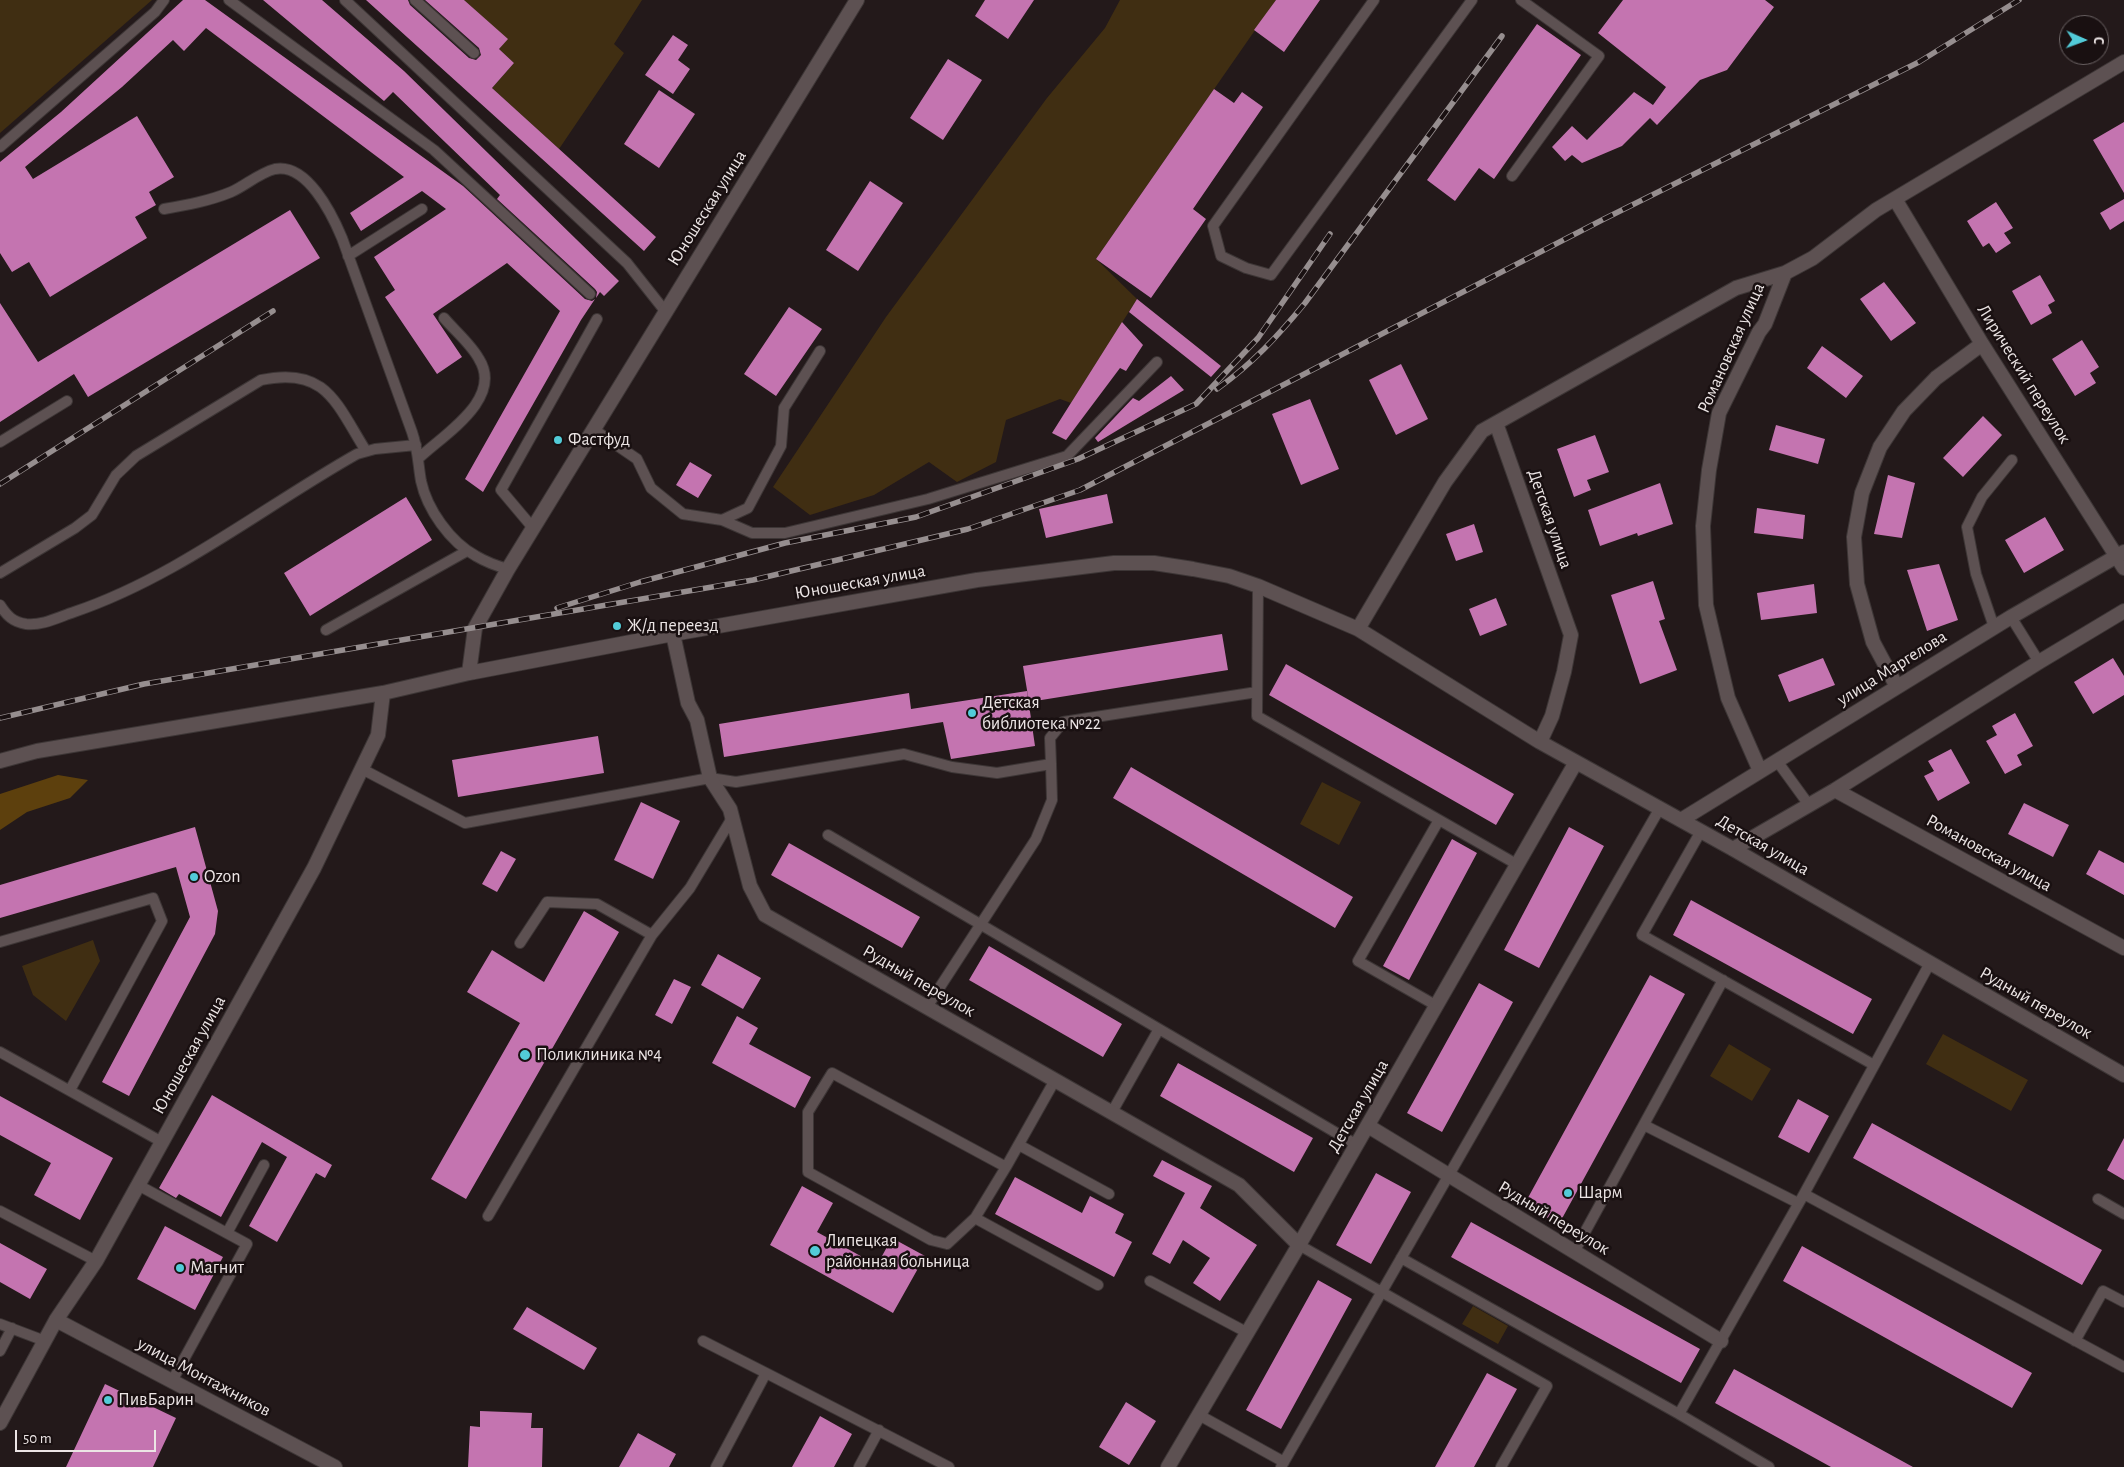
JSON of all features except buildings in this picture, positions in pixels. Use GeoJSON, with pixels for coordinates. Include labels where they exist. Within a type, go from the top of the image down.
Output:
{"type":"FeatureCollection","features":[{"type":"Feature","properties":{"kind":"street","name":"Юношеская улица"},"geometry":{"type":"LineString","coordinates":[[469,673],[475,628],[508,570],[856,0]]}},
{"type":"Feature","properties":{"kind":"street","name":"Романовская улица"},"geometry":{"type":"LineString","coordinates":[[1760,771],[1728,698],[1708,612],[1702,526],[1719,413],[1759,332],[1765,324],[1785,273],[1814,258],[1876,210],[2124,62]]}},
{"type":"Feature","properties":{"kind":"street","name":"Лирический переулок"},"geometry":{"type":"LineString","coordinates":[[1895,199],[1982,344],[2122,559]]}},
{"type":"Feature","properties":{"kind":"street"},"geometry":{"type":"LineString","coordinates":[[1358,629],[1445,482],[1482,431],[1736,288],[1785,273]]}},
{"type":"Feature","properties":{"kind":"street"},"geometry":{"type":"LineString","coordinates":[[1898,686],[1873,642],[1857,584],[1854,537],[1862,492],[1880,447],[1904,410],[1936,378],[1982,344]]}},
{"type":"Feature","properties":{"kind":"street","name":"Детская улица"},"geometry":{"type":"LineString","coordinates":[[1496,423],[1571,635],[1555,707],[1540,742]]}},
{"type":"Feature","properties":{"kind":"street","name":"улица Маргелова"},"geometry":{"type":"LineString","coordinates":[[1681,820],[1994,627],[2122,559]]}},
{"type":"Feature","properties":{"kind":"street","name":"Юношеская улица"},"geometry":{"type":"LineString","coordinates":[[0,761],[37,751],[383,693],[469,673],[673,634],[978,580],[1114,563],[1154,563],[1194,568],[1229,576],[1258,586]]}},
{"type":"Feature","properties":{"kind":"street","name":"Детская улица"},"geometry":{"type":"LineString","coordinates":[[1258,586],[1358,629],[1540,742],[1733,849],[1930,963]]}},
{"type":"Feature","properties":{"kind":"street"},"geometry":{"type":"LineString","coordinates":[[1733,849],[1835,790],[2124,611]]}},
{"type":"Feature","properties":{"kind":"street","name":"Рудный переулок"},"geometry":{"type":"LineString","coordinates":[[673,634],[688,704],[697,720],[710,778],[730,809],[750,886],[765,915],[1239,1185],[1299,1245]]}},
{"type":"Feature","properties":{"kind":"street","name":"Юношеская улица"},"geometry":{"type":"LineString","coordinates":[[0,1423],[56,1320],[96,1261],[314,868],[378,735],[383,693]]}},
{"type":"Feature","properties":{"kind":"street","name":"Детская улица"},"geometry":{"type":"LineString","coordinates":[[1168,1467],[1368,1126],[1576,762]]}},
{"type":"Feature","properties":{"kind":"street","name":"Романовская улица"},"geometry":{"type":"LineString","coordinates":[[1835,790],[2124,948]]}},
{"type":"Feature","properties":{"kind":"street","name":"Рудный переулок"},"geometry":{"type":"LineString","coordinates":[[1930,963],[2124,1075]]}},
{"type":"Feature","properties":{"kind":"street","name":"Рудный переулок"},"geometry":{"type":"LineString","coordinates":[[1368,1126],[1721,1342]]}},
{"type":"Feature","properties":{"kind":"street","name":"улица Монтажников"},"geometry":{"type":"LineString","coordinates":[[56,1320],[335,1467]]}},
{"type":"Feature","properties":{"kind":"lane"},"geometry":{"type":"LineString","coordinates":[[0,147],[147,18],[164,0]]}},
{"type":"Feature","properties":{"kind":"lane"},"geometry":{"type":"LineString","coordinates":[[229,0],[434,150],[590,294]]}},
{"type":"Feature","properties":{"kind":"lane"},"geometry":{"type":"LineString","coordinates":[[345,0],[627,264],[665,311]]}},
{"type":"Feature","properties":{"kind":"lane"},"geometry":{"type":"LineString","coordinates":[[415,0],[474,54]]}},
{"type":"Feature","properties":{"kind":"lane"},"geometry":{"type":"LineString","coordinates":[[1374,0],[1213,226],[1221,256],[1246,268],[1271,275],[1472,0]]}},
{"type":"Feature","properties":{"kind":"lane"},"geometry":{"type":"LineString","coordinates":[[1512,176],[1599,56],[1521,0]]}},
{"type":"Feature","properties":{"kind":"lane"},"geometry":{"type":"LineString","coordinates":[[164,209],[216,198],[275,170],[292,171],[307,182],[328,209],[342,238],[387,358],[416,445],[424,490],[432,508],[455,540],[467,551],[508,570]]}},
{"type":"Feature","properties":{"kind":"lane"},"geometry":{"type":"LineString","coordinates":[[348,256],[422,209]]}},
{"type":"Feature","properties":{"kind":"lane"},"geometry":{"type":"LineString","coordinates":[[419,458],[471,411],[484,384],[483,367],[479,358],[444,318]]}},
{"type":"Feature","properties":{"kind":"lane"},"geometry":{"type":"LineString","coordinates":[[533,528],[501,490],[597,319]]}},
{"type":"Feature","properties":{"kind":"lane"},"geometry":{"type":"LineString","coordinates":[[722,520],[748,508],[781,446],[784,408],[820,351]]}},
{"type":"Feature","properties":{"kind":"lane"},"geometry":{"type":"LineString","coordinates":[[593,429],[637,460],[651,488],[683,514],[722,520],[752,533],[785,533],[928,499],[1067,456],[1157,362]]}},
{"type":"Feature","properties":{"kind":"lane"},"geometry":{"type":"LineString","coordinates":[[0,573],[75,528],[92,515],[116,475],[136,456],[261,380],[281,376],[299,377],[316,383],[330,393],[366,451]]}},
{"type":"Feature","properties":{"kind":"lane"},"geometry":{"type":"LineString","coordinates":[[0,442],[67,401]]}},
{"type":"Feature","properties":{"kind":"lane"},"geometry":{"type":"LineString","coordinates":[[0,605],[7,617],[28,624],[40,623],[97,604],[162,574],[349,459],[366,451],[416,445]]}},
{"type":"Feature","properties":{"kind":"lane"},"geometry":{"type":"LineString","coordinates":[[1994,627],[1976,574],[1967,527],[1982,498],[2012,460]]}},
{"type":"Feature","properties":{"kind":"lane"},"geometry":{"type":"LineString","coordinates":[[326,630],[467,551]]}},
{"type":"Feature","properties":{"kind":"lane"},"geometry":{"type":"LineString","coordinates":[[1258,586],[1257,716],[1518,865]]}},
{"type":"Feature","properties":{"kind":"lane"},"geometry":{"type":"LineString","coordinates":[[2012,617],[2039,662]]}},
{"type":"Feature","properties":{"kind":"lane"},"geometry":{"type":"LineString","coordinates":[[927,1007],[1036,840],[1052,800],[1050,738],[1063,722],[1257,692]]}},
{"type":"Feature","properties":{"kind":"lane"},"geometry":{"type":"LineString","coordinates":[[362,769],[464,823],[710,778],[736,782],[904,754],[952,767],[997,773],[1050,764]]}},
{"type":"Feature","properties":{"kind":"lane"},"geometry":{"type":"LineString","coordinates":[[1777,761],[1809,805]]}},
{"type":"Feature","properties":{"kind":"lane"},"geometry":{"type":"LineString","coordinates":[[1199,1415],[1282,1464],[1660,808]]}},
{"type":"Feature","properties":{"kind":"lane"},"geometry":{"type":"LineString","coordinates":[[488,1216],[652,935],[690,888],[732,818]]}},
{"type":"Feature","properties":{"kind":"lane"},"geometry":{"type":"LineString","coordinates":[[1436,1006],[1358,961],[1439,820]]}},
{"type":"Feature","properties":{"kind":"lane"},"geometry":{"type":"LineString","coordinates":[[1701,831],[1642,935],[1874,1065]]}},
{"type":"Feature","properties":{"kind":"lane"},"geometry":{"type":"LineString","coordinates":[[828,834],[1357,1145]]}},
{"type":"Feature","properties":{"kind":"lane"},"geometry":{"type":"LineString","coordinates":[[0,942],[153,898],[162,921],[70,1090]]}},
{"type":"Feature","properties":{"kind":"lane"},"geometry":{"type":"LineString","coordinates":[[520,943],[547,902],[597,904],[652,935]]}},
{"type":"Feature","properties":{"kind":"lane"},"geometry":{"type":"LineString","coordinates":[[1679,1414],[1804,1194],[1930,963]]}},
{"type":"Feature","properties":{"kind":"lane"},"geometry":{"type":"LineString","coordinates":[[1574,1252],[1724,980]]}},
{"type":"Feature","properties":{"kind":"lane"},"geometry":{"type":"LineString","coordinates":[[1112,1112],[1160,1029]]}},
{"type":"Feature","properties":{"kind":"lane"},"geometry":{"type":"LineString","coordinates":[[0,1052],[162,1142]]}},
{"type":"Feature","properties":{"kind":"lane"},"geometry":{"type":"LineString","coordinates":[[1006,1167],[832,1073],[808,1112],[808,1172],[930,1240],[947,1244],[975,1218],[1006,1167],[1019,1145],[1055,1080]]}},
{"type":"Feature","properties":{"kind":"lane"},"geometry":{"type":"LineString","coordinates":[[1644,1125],[1798,1203]]}},
{"type":"Feature","properties":{"kind":"lane"},"geometry":{"type":"LineString","coordinates":[[1019,1145],[1109,1194]]}},
{"type":"Feature","properties":{"kind":"lane"},"geometry":{"type":"LineString","coordinates":[[227,1233],[264,1165]]}},
{"type":"Feature","properties":{"kind":"lane"},"geometry":{"type":"LineString","coordinates":[[138,1185],[247,1244],[172,1381]]}},
{"type":"Feature","properties":{"kind":"lane"},"geometry":{"type":"LineString","coordinates":[[1804,1194],[2124,1367]]}},
{"type":"Feature","properties":{"kind":"lane"},"geometry":{"type":"LineString","coordinates":[[2098,1199],[2124,1214]]}},
{"type":"Feature","properties":{"kind":"lane"},"geometry":{"type":"LineString","coordinates":[[0,1211],[96,1261]]}},
{"type":"Feature","properties":{"kind":"lane"},"geometry":{"type":"LineString","coordinates":[[975,1218],[1098,1285]]}},
{"type":"Feature","properties":{"kind":"lane"},"geometry":{"type":"LineString","coordinates":[[1299,1245],[1547,1386],[1501,1467]]}},
{"type":"Feature","properties":{"kind":"lane"},"geometry":{"type":"LineString","coordinates":[[1401,1258],[1679,1414],[1769,1467]]}},
{"type":"Feature","properties":{"kind":"lane"},"geometry":{"type":"LineString","coordinates":[[1150,1281],[1248,1333]]}},
{"type":"Feature","properties":{"kind":"lane"},"geometry":{"type":"LineString","coordinates":[[2076,1341],[2103,1291],[2124,1302]]}},
{"type":"Feature","properties":{"kind":"lane"},"geometry":{"type":"LineString","coordinates":[[0,1324],[45,1341]]}},
{"type":"Feature","properties":{"kind":"lane"},"geometry":{"type":"LineString","coordinates":[[0,1351],[12,1328]]}},
{"type":"Feature","properties":{"kind":"lane"},"geometry":{"type":"LineString","coordinates":[[703,1341],[950,1467]]}},
{"type":"Feature","properties":{"kind":"lane"},"geometry":{"type":"LineString","coordinates":[[716,1467],[766,1373]]}},
{"type":"Feature","properties":{"kind":"lane"},"geometry":{"type":"LineString","coordinates":[[859,1467],[879,1430]]}},
{"type":"Feature","properties":{"kind":"shaded area"},"geometry":{"type":"Polygon","coordinates":[[[0,0],[152,0],[0,133],[0,0]]]}},
{"type":"Feature","properties":{"kind":"shaded area"},"geometry":{"type":"Polygon","coordinates":[[[464,0],[642,0],[614,44],[624,53],[559,149],[492,88],[514,63],[499,49],[507,39],[464,0]]]}},
{"type":"Feature","properties":{"kind":"shaded area"},"geometry":{"type":"Polygon","coordinates":[[[1120,0],[1276,0],[1096,259],[1137,299],[1071,403],[1060,399],[1006,420],[996,462],[957,482],[929,462],[874,495],[810,515],[773,487],[886,317],[1047,98],[1105,28],[1120,0]]]}},
{"type":"Feature","properties":{"kind":"shaded area"},"geometry":{"type":"Polygon","coordinates":[[[58,775],[88,780],[70,798],[27,812],[0,830],[0,794],[58,775]]]}},
{"type":"Feature","properties":{"kind":"shaded area"},"geometry":{"type":"Polygon","coordinates":[[[1322,782],[1361,802],[1339,845],[1300,824],[1322,782]]]}},
{"type":"Feature","properties":{"kind":"shaded area"},"geometry":{"type":"Polygon","coordinates":[[[93,940],[100,961],[66,1021],[33,995],[22,966],[93,940]]]}},
{"type":"Feature","properties":{"kind":"shaded area"},"geometry":{"type":"Polygon","coordinates":[[[1943,1034],[2028,1080],[2011,1111],[1926,1064],[1943,1034]]]}},
{"type":"Feature","properties":{"kind":"shaded area"},"geometry":{"type":"Polygon","coordinates":[[[1729,1044],[1771,1069],[1752,1101],[1710,1076],[1729,1044]]]}},
{"type":"Feature","properties":{"kind":"shaded area"},"geometry":{"type":"Polygon","coordinates":[[[1473,1306],[1508,1326],[1498,1344],[1462,1324],[1473,1306]]]}},
{"type":"Feature","properties":{"kind":"railway"},"geometry":{"type":"LineString","coordinates":[[0,718],[144,684],[753,580],[968,529],[1080,490],[1604,219],[1919,62],[2019,0]]}},
{"type":"Feature","properties":{"kind":"railway"},"geometry":{"type":"LineString","coordinates":[[1217,389],[1242,370],[1264,349],[1305,303],[1502,36]]}},
{"type":"Feature","properties":{"kind":"railway"},"geometry":{"type":"LineString","coordinates":[[557,608],[640,582],[785,543],[916,517],[1078,459],[1196,404],[1258,338],[1330,234]]}},
{"type":"Feature","properties":{"kind":"railway"},"geometry":{"type":"LineString","coordinates":[[0,484],[273,311]]}},
{"type":"Feature","properties":{"kind":"place","name":"Фастфуд"},"geometry":{"type":"Point","coordinates":[558,440]}},
{"type":"Feature","properties":{"kind":"place","name":"Ж/д переезд"},"geometry":{"type":"Point","coordinates":[617,626]}},
{"type":"Feature","properties":{"kind":"place","name":"Детская библиотека №22"},"geometry":{"type":"Point","coordinates":[972,713]}},
{"type":"Feature","properties":{"kind":"place","name":"Ozon"},"geometry":{"type":"Point","coordinates":[194,877]}},
{"type":"Feature","properties":{"kind":"place","name":"Поликлиника №4"},"geometry":{"type":"Point","coordinates":[525,1055]}},
{"type":"Feature","properties":{"kind":"place","name":"Шарм"},"geometry":{"type":"Point","coordinates":[1568,1193]}},
{"type":"Feature","properties":{"kind":"place","name":"Липецкая районная больница"},"geometry":{"type":"Point","coordinates":[815,1251]}},
{"type":"Feature","properties":{"kind":"place","name":"Магнит"},"geometry":{"type":"Point","coordinates":[180,1268]}},
{"type":"Feature","properties":{"kind":"place","name":"ПивБарин"},"geometry":{"type":"Point","coordinates":[108,1400]}}]}
